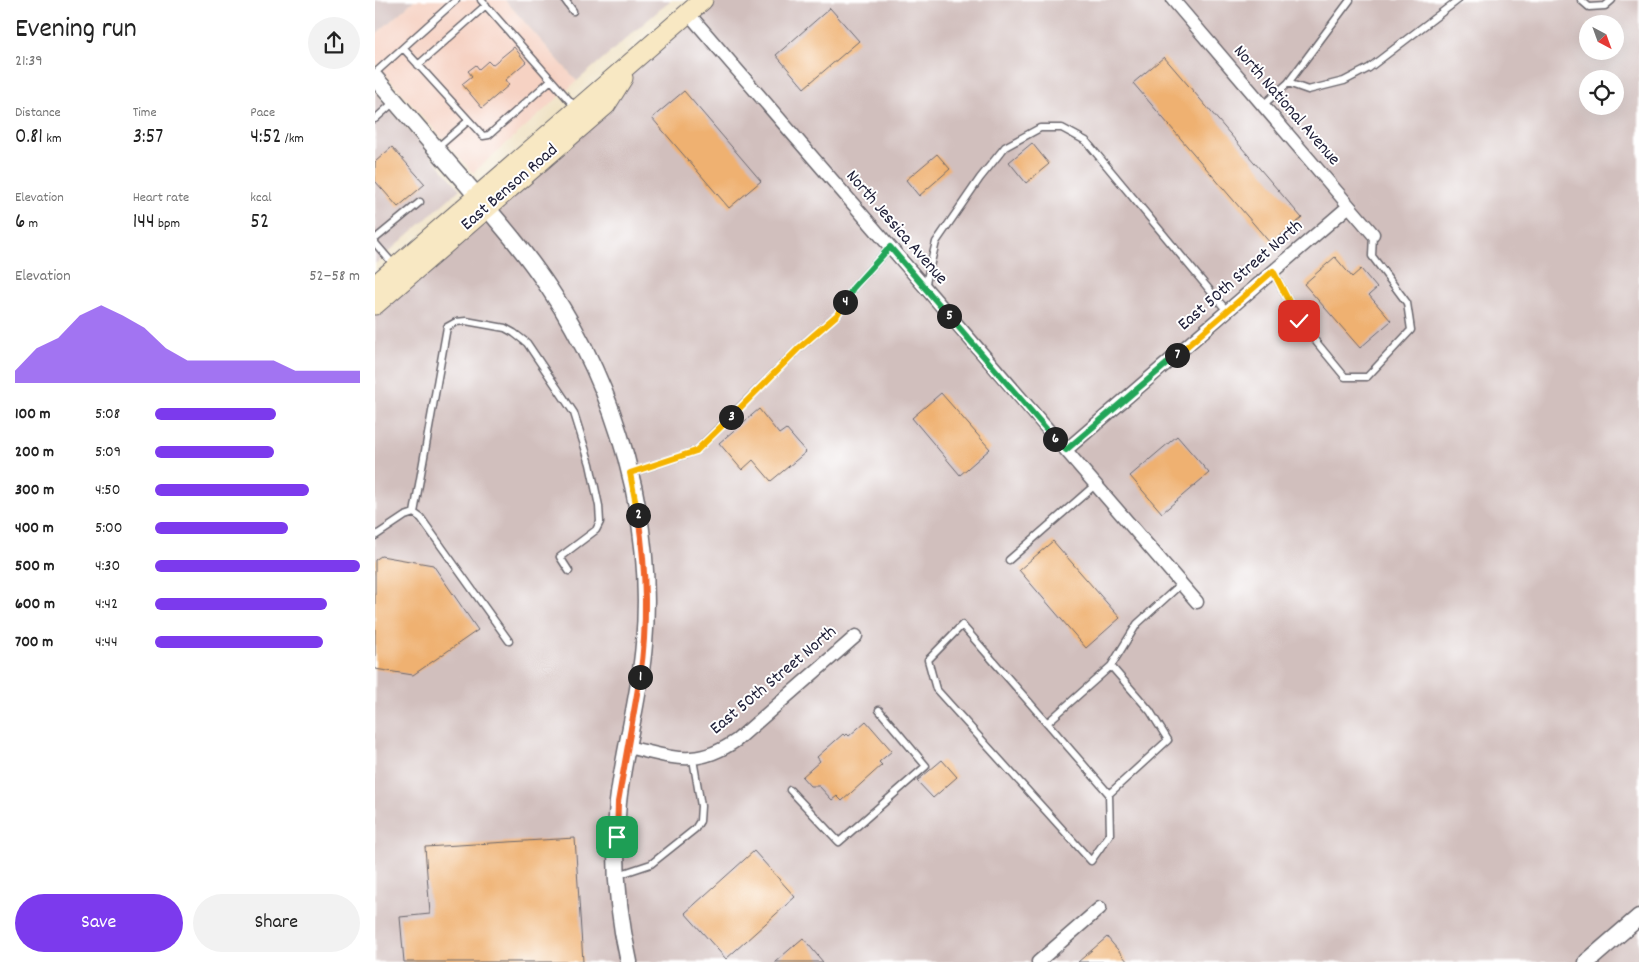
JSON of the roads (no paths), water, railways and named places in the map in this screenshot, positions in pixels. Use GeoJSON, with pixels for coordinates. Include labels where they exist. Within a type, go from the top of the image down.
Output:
{"type":"FeatureCollection","features":[{"type":"Feature","properties":{"kind":"main road","name":"East Benson Road"},"geometry":{"type":"LineString","coordinates":[[375,305],[577,109],[703,0]]}},
{"type":"Feature","properties":{"kind":"main road","name":"East Benson Road"},"geometry":{"type":"LineString","coordinates":[[375,284],[606,105],[632,61]]}},
{"type":"Feature","properties":{"kind":"street","name":"North National Avenue"},"geometry":{"type":"LineString","coordinates":[[1173,0],[1373,234]]}},
{"type":"Feature","properties":{"kind":"street","name":"North Jessica Avenue"},"geometry":{"type":"LineString","coordinates":[[687,13],[1197,602]]}},
{"type":"Feature","properties":{"kind":"street"},"geometry":{"type":"LineString","coordinates":[[375,78],[482,202],[539,273],[577,334],[601,383],[618,430],[630,473],[642,540],[645,617],[642,665],[618,802],[617,875],[619,909],[629,962]]}},
{"type":"Feature","properties":{"kind":"street","name":"East 50th Street North"},"geometry":{"type":"LineString","coordinates":[[1066,450],[1349,206]]}},
{"type":"Feature","properties":{"kind":"street","name":"East 50th Street North"},"geometry":{"type":"LineString","coordinates":[[627,747],[693,759],[716,753],[737,740],[855,636]]}},
{"type":"Feature","properties":{"kind":"street"},"geometry":{"type":"LineString","coordinates":[[1039,962],[1100,908]]}},
{"type":"Feature","properties":{"kind":"street"},"geometry":{"type":"LineString","coordinates":[[1587,962],[1639,917]]}},
{"type":"Feature","properties":{"kind":"lane"},"geometry":{"type":"LineString","coordinates":[[375,73],[456,0]]}},
{"type":"Feature","properties":{"kind":"lane"},"geometry":{"type":"LineString","coordinates":[[565,0],[573,11]]}},
{"type":"Feature","properties":{"kind":"lane"},"geometry":{"type":"LineString","coordinates":[[1263,105],[1288,83],[1350,0]]}},
{"type":"Feature","properties":{"kind":"lane"},"geometry":{"type":"LineString","coordinates":[[1288,83],[1308,90],[1344,81],[1369,68],[1458,0]]}},
{"type":"Feature","properties":{"kind":"lane"},"geometry":{"type":"LineString","coordinates":[[1581,0],[1589,7],[1605,6],[1612,0]]}},
{"type":"Feature","properties":{"kind":"lane"},"geometry":{"type":"LineString","coordinates":[[418,65],[483,3],[577,109]]}},
{"type":"Feature","properties":{"kind":"lane"},"geometry":{"type":"LineString","coordinates":[[403,48],[480,134],[486,137],[551,80]]}},
{"type":"Feature","properties":{"kind":"lane"},"geometry":{"type":"LineString","coordinates":[[375,119],[395,101]]}},
{"type":"Feature","properties":{"kind":"lane"},"geometry":{"type":"LineString","coordinates":[[436,149],[468,121]]}},
{"type":"Feature","properties":{"kind":"lane"},"geometry":{"type":"LineString","coordinates":[[925,288],[936,242],[980,178],[1005,147],[1040,128],[1062,128],[1086,141],[1227,311]]}},
{"type":"Feature","properties":{"kind":"lane"},"geometry":{"type":"LineString","coordinates":[[375,239],[420,202]]}},
{"type":"Feature","properties":{"kind":"lane"},"geometry":{"type":"LineString","coordinates":[[1273,271],[1299,321],[1345,377],[1367,376],[1411,330],[1407,303],[1372,256],[1373,234]]}},
{"type":"Feature","properties":{"kind":"lane"},"geometry":{"type":"LineString","coordinates":[[375,243],[396,266]]}},
{"type":"Feature","properties":{"kind":"lane"},"geometry":{"type":"LineString","coordinates":[[630,473],[696,451],[799,348],[837,315],[853,288],[890,247]]}},
{"type":"Feature","properties":{"kind":"lane"},"geometry":{"type":"LineString","coordinates":[[414,513],[447,327],[456,322],[466,321],[505,328],[527,343],[574,413],[590,464],[599,506],[600,522],[597,530],[560,557],[569,571]]}},
{"type":"Feature","properties":{"kind":"lane"},"geometry":{"type":"LineString","coordinates":[[1009,560],[1095,484]]}},
{"type":"Feature","properties":{"kind":"lane"},"geometry":{"type":"LineString","coordinates":[[375,536],[405,516],[414,513]]}},
{"type":"Feature","properties":{"kind":"lane"},"geometry":{"type":"LineString","coordinates":[[414,513],[421,518],[509,641]]}},
{"type":"Feature","properties":{"kind":"lane"},"geometry":{"type":"LineString","coordinates":[[1047,723],[1111,666],[1137,624],[1181,584]]}},
{"type":"Feature","properties":{"kind":"lane"},"geometry":{"type":"LineString","coordinates":[[963,625],[1109,794],[1110,834],[1091,861],[936,689],[928,660],[963,625]]}},
{"type":"Feature","properties":{"kind":"lane"},"geometry":{"type":"LineString","coordinates":[[1109,794],[1168,740],[1150,711],[1111,666]]}},
{"type":"Feature","properties":{"kind":"lane"},"geometry":{"type":"LineString","coordinates":[[790,790],[839,842],[926,766],[879,710]]}},
{"type":"Feature","properties":{"kind":"lane"},"geometry":{"type":"LineString","coordinates":[[617,875],[651,864],[695,829],[700,821],[701,806],[693,759]]}}]}
